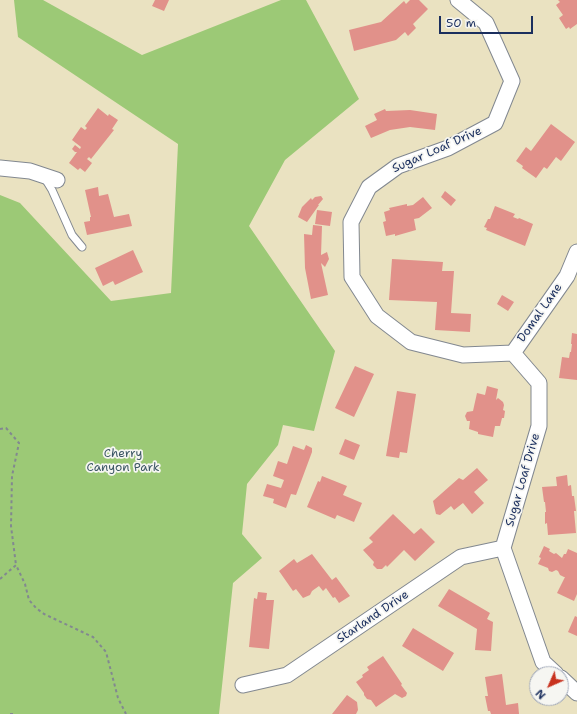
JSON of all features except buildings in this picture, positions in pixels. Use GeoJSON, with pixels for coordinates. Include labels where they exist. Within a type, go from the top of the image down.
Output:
{"type":"FeatureCollection","features":[{"type":"Feature","properties":{"kind":"street","name":"Sugar Loaf Drive"},"geometry":{"type":"LineString","coordinates":[[458,0],[486,23],[512,80],[496,123],[448,148],[398,166],[369,187],[351,222],[352,277],[377,316],[411,342],[463,355],[513,353],[539,383],[539,426],[503,548]]}},
{"type":"Feature","properties":{"kind":"street"},"geometry":{"type":"LineString","coordinates":[[0,168],[30,171],[50,178]]}},
{"type":"Feature","properties":{"kind":"street","name":"Domal Lane"},"geometry":{"type":"LineString","coordinates":[[513,353],[567,276],[577,252]]}},
{"type":"Feature","properties":{"kind":"street"},"geometry":{"type":"LineString","coordinates":[[503,548],[543,662],[547,666]]}},
{"type":"Feature","properties":{"kind":"street","name":"Starland Drive"},"geometry":{"type":"LineString","coordinates":[[243,685],[287,675],[461,557],[503,548]]}},
{"type":"Feature","properties":{"kind":"street"},"geometry":{"type":"LineString","coordinates":[[569,686],[577,693]]}},
{"type":"Feature","properties":{"kind":"lane"},"geometry":{"type":"LineString","coordinates":[[50,178],[52,190],[72,235],[82,247]]}},
{"type":"Feature","properties":{"kind":"path"},"geometry":{"type":"LineString","coordinates":[[0,429],[6,428],[19,443],[12,476],[11,526],[16,565],[29,600],[44,614],[93,638],[106,652],[118,698],[126,714]]}},
{"type":"Feature","properties":{"kind":"path"},"geometry":{"type":"LineString","coordinates":[[0,579],[16,565]]}},
{"type":"Feature","properties":{"kind":"green space","name":"Cherry Canyon Park"},"geometry":{"type":"Polygon","coordinates":[[[14,0],[43,0],[142,55],[281,0],[306,0],[359,99],[285,160],[249,226],[335,351],[314,431],[283,425],[278,445],[247,484],[242,534],[262,558],[233,583],[219,714],[0,714],[0,195],[20,203],[111,301],[171,293],[178,144],[18,37],[14,0]]]}}]}
